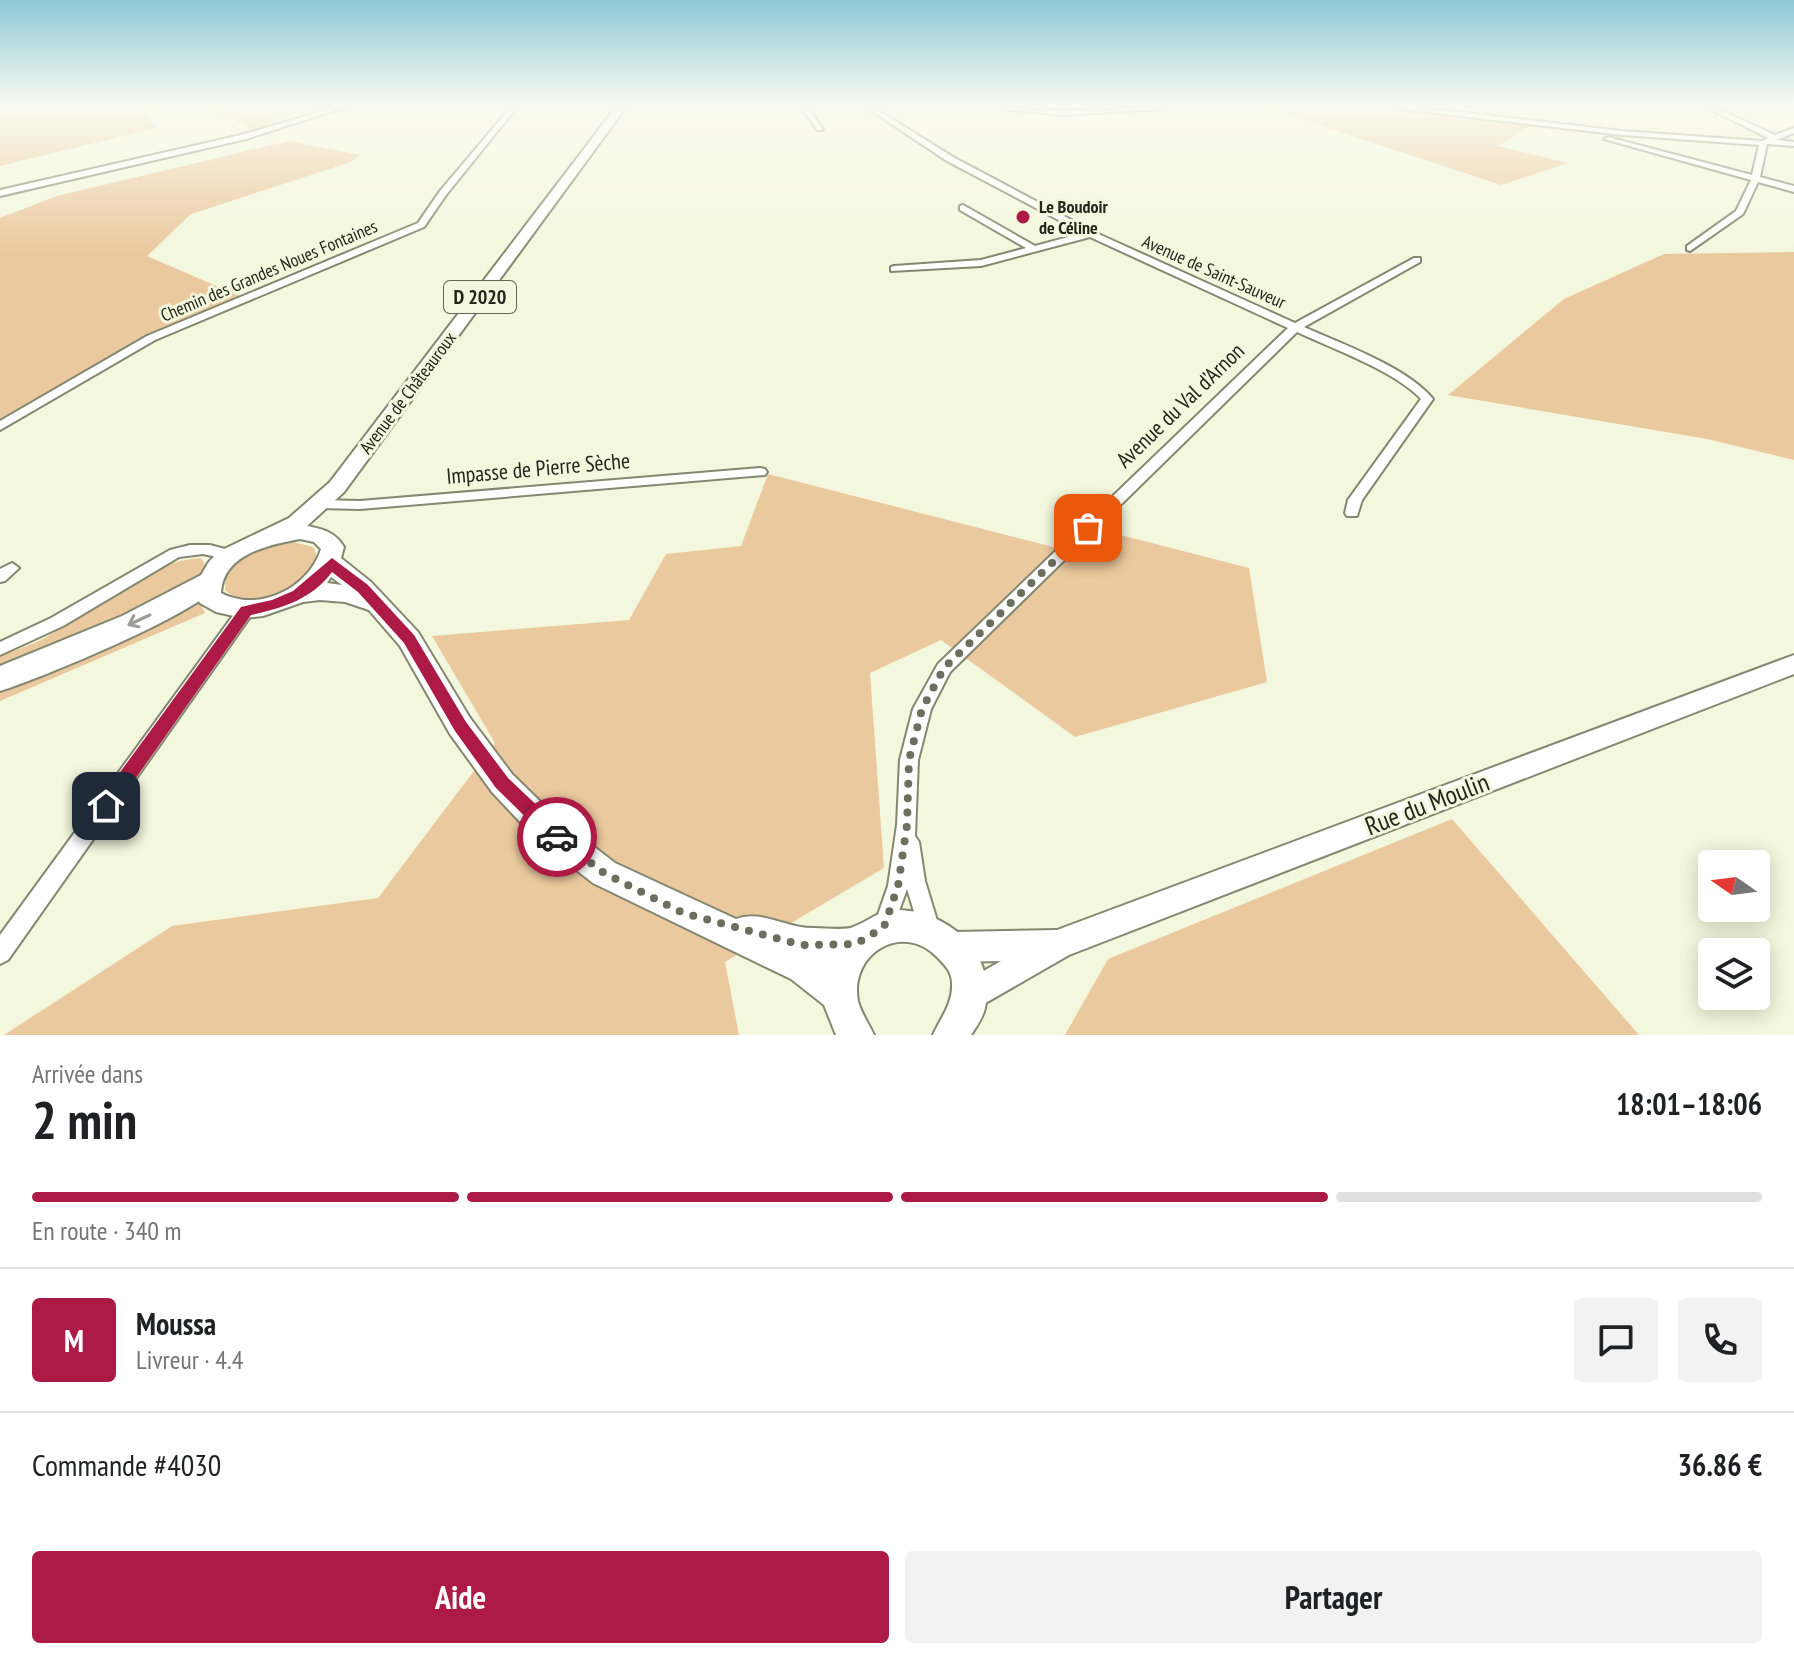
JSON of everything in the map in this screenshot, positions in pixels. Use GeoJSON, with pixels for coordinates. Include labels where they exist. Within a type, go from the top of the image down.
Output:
{"type":"FeatureCollection","features":[{"type":"Feature","properties":{"kind":"highway"},"geometry":{"type":"LineString","coordinates":[[0,679],[135,622],[182,599],[207,582]]}},
{"type":"Feature","properties":{"kind":"main road","name":"Avenue de Châteauroux"},"geometry":{"type":"LineString","coordinates":[[329,498],[585,155]]}},
{"type":"Feature","properties":{"kind":"main road","name":"D 2020"},"geometry":{"type":"LineString","coordinates":[[276,535],[329,498]]}},
{"type":"Feature","properties":{"kind":"main road","name":"D 2020"},"geometry":{"type":"LineString","coordinates":[[321,536],[320,521],[329,498]]}},
{"type":"Feature","properties":{"kind":"main road"},"geometry":{"type":"LineString","coordinates":[[300,532],[321,536],[333,547],[332,562],[320,578],[298,594],[275,605],[246,610],[221,607],[209,597],[207,582],[216,568],[249,543],[300,532]]}},
{"type":"Feature","properties":{"kind":"main road"},"geometry":{"type":"LineString","coordinates":[[332,562],[363,588],[409,639],[460,726],[502,783],[546,828],[604,873],[683,913],[803,967],[839,995]]}},
{"type":"Feature","properties":{"kind":"main road"},"geometry":{"type":"LineString","coordinates":[[298,594],[329,590],[352,594],[378,606]]}},
{"type":"Feature","properties":{"kind":"main road"},"geometry":{"type":"LineString","coordinates":[[683,913],[802,945],[870,936],[941,937],[968,969],[970,996],[960,1025],[951,1035]]}},
{"type":"Feature","properties":{"kind":"main road"},"geometry":{"type":"LineString","coordinates":[[855,1035],[842,1012],[839,995],[844,969],[870,936]]}},
{"type":"Feature","properties":{"kind":"street"},"geometry":{"type":"LineString","coordinates":[[0,193],[164,155]]}},
{"type":"Feature","properties":{"kind":"street","name":"Chemin des Grandes Noues Fontaines"},"geometry":{"type":"LineString","coordinates":[[0,426],[151,338],[421,225],[474,155]]}},
{"type":"Feature","properties":{"kind":"street","name":"Avenue de Saint-Sauveur"},"geometry":{"type":"LineString","coordinates":[[944,155],[1091,234],[1371,362],[1416,387],[1427,399],[1355,500],[1352,513]]}},
{"type":"Feature","properties":{"kind":"street"},"geometry":{"type":"LineString","coordinates":[[1664,155],[1794,189]]}},
{"type":"Feature","properties":{"kind":"street"},"geometry":{"type":"LineString","coordinates":[[1690,248],[1740,212],[1763,155]]}},
{"type":"Feature","properties":{"kind":"street"},"geometry":{"type":"LineString","coordinates":[[963,208],[1036,250]]}},
{"type":"Feature","properties":{"kind":"street"},"geometry":{"type":"LineString","coordinates":[[894,269],[981,263],[1091,234]]}},
{"type":"Feature","properties":{"kind":"street","name":"Avenue du Val d’Arnon"},"geometry":{"type":"LineString","coordinates":[[870,936],[898,886],[907,825],[909,760],[922,709],[944,668],[1296,327],[1417,260]]}},
{"type":"Feature","properties":{"kind":"street","name":"Impasse de Pierre Sèche"},"geometry":{"type":"LineString","coordinates":[[329,498],[360,505],[760,472]]}},
{"type":"Feature","properties":{"kind":"street"},"geometry":{"type":"LineString","coordinates":[[0,649],[57,622],[175,553],[195,548],[216,549],[231,555]]}},
{"type":"Feature","properties":{"kind":"street"},"geometry":{"type":"LineString","coordinates":[[0,953],[246,610]]}},
{"type":"Feature","properties":{"kind":"street","name":"Rue du Moulin"},"geometry":{"type":"LineString","coordinates":[[970,996],[1059,944],[1794,664]]}},
{"type":"Feature","properties":{"kind":"street","name":"Avenue du Val d’Arnon"},"geometry":{"type":"LineString","coordinates":[[907,825],[915,881],[941,937]]}},
{"type":"Feature","properties":{"kind":"street","name":"Rue du Moulin"},"geometry":{"type":"LineString","coordinates":[[941,937],[1059,944]]}},
{"type":"Feature","properties":{"kind":"shaded area"},"geometry":{"type":"Polygon","coordinates":[[[0,155],[44,155],[0,166],[0,155]]]}},
{"type":"Feature","properties":{"kind":"shaded area"},"geometry":{"type":"Polygon","coordinates":[[[229,155],[361,155],[351,162],[191,214],[147,256],[244,298],[150,342],[0,426],[0,218],[57,196],[229,155]]]}},
{"type":"Feature","properties":{"kind":"shaded area"},"geometry":{"type":"Polygon","coordinates":[[[1411,155],[1536,155],[1568,163],[1501,185],[1411,155]]]}},
{"type":"Feature","properties":{"kind":"shaded area"},"geometry":{"type":"Polygon","coordinates":[[[1794,252],[1794,460],[1707,439],[1448,395],[1564,299],[1664,254],[1794,252]]]}},
{"type":"Feature","properties":{"kind":"shaded area"},"geometry":{"type":"Polygon","coordinates":[[[768,474],[1077,553],[1105,531],[1249,568],[1267,682],[1075,737],[941,640],[870,673],[884,868],[725,962],[739,1035],[4,1035],[172,926],[378,898],[495,743],[432,636],[629,620],[666,554],[741,546],[768,474]]]}},
{"type":"Feature","properties":{"kind":"shaded area"},"geometry":{"type":"Polygon","coordinates":[[[290,541],[313,547],[317,559],[302,582],[271,596],[253,599],[237,597],[225,590],[226,573],[240,560],[263,547],[290,541]]]}},
{"type":"Feature","properties":{"kind":"shaded area"},"geometry":{"type":"Polygon","coordinates":[[[201,558],[205,565],[198,578],[178,592],[0,670],[0,656],[41,640],[139,578],[180,561],[201,558]]]}},
{"type":"Feature","properties":{"kind":"shaded area"},"geometry":{"type":"Polygon","coordinates":[[[196,596],[205,613],[0,701],[0,685],[196,596]]]}},
{"type":"Feature","properties":{"kind":"shaded area"},"geometry":{"type":"Polygon","coordinates":[[[1452,819],[1639,1035],[1065,1035],[1108,959],[1452,819]]]}},
{"type":"Feature","properties":{"kind":"way so far"},"geometry":{"type":"LineString","coordinates":[[557,837],[604,873],[683,913],[802,945],[856,944],[884,927],[898,886],[907,825],[909,760],[922,709],[944,668],[1088,528]]}},
{"type":"Feature","properties":{"kind":"place","name":"Le Boudoir de Céline"},"geometry":{"type":"Point","coordinates":[1023,217]}},
{"type":"Feature","properties":{"kind":"route"},"geometry":{"type":"LineString","coordinates":[[106,806],[246,610],[275,605],[298,594],[320,578],[332,562],[363,588],[409,639],[460,726],[502,783],[557,837]]}}]}
